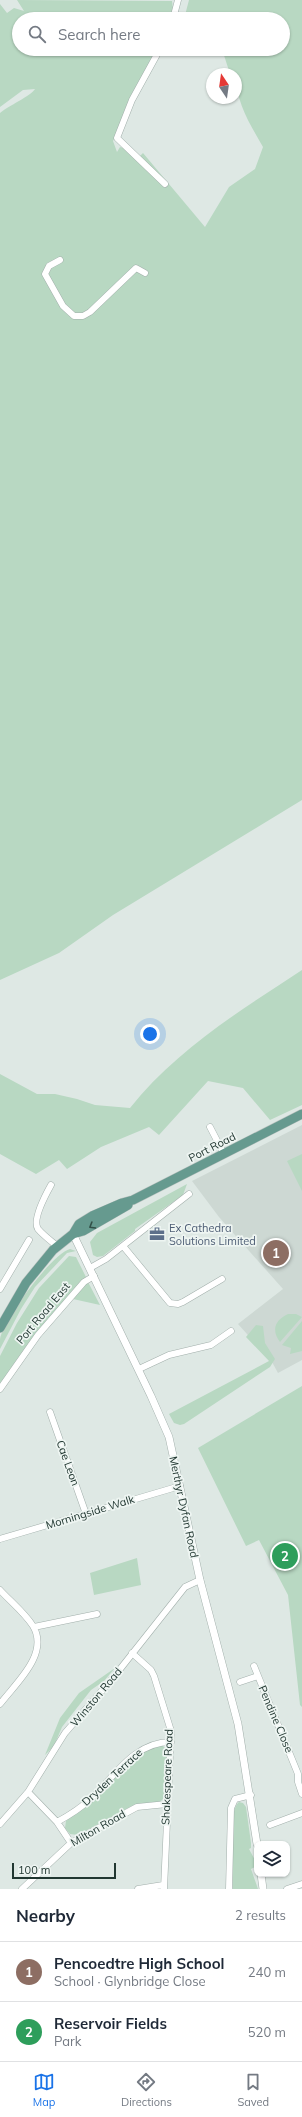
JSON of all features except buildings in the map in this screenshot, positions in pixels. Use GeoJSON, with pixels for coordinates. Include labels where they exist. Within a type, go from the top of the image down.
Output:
{"type":"FeatureCollection","features":[{"type":"Feature","properties":{"kind":"main road","name":"Port Road"},"geometry":{"type":"LineString","coordinates":[[73,1234],[84,1231],[124,1208],[133,1200],[302,1114]]}},
{"type":"Feature","properties":{"kind":"main road"},"geometry":{"type":"LineString","coordinates":[[0,1328],[3,1314],[26,1283],[57,1246],[73,1234]]}},
{"type":"Feature","properties":{"kind":"street"},"geometry":{"type":"LineString","coordinates":[[174,12],[178,0]]}},
{"type":"Feature","properties":{"kind":"street"},"geometry":{"type":"LineString","coordinates":[[156,56],[132,100],[116,138],[165,184]]}},
{"type":"Feature","properties":{"kind":"street"},"geometry":{"type":"LineString","coordinates":[[60,260],[49,266],[45,274],[64,306],[74,316],[83,316],[90,312],[136,268],[145,273]]}},
{"type":"Feature","properties":{"kind":"street"},"geometry":{"type":"LineString","coordinates":[[210,1126],[224,1154]]}},
{"type":"Feature","properties":{"kind":"street"},"geometry":{"type":"LineString","coordinates":[[51,1185],[40,1208],[36,1224],[39,1230],[57,1246]]}},
{"type":"Feature","properties":{"kind":"street"},"geometry":{"type":"LineString","coordinates":[[90,1268],[106,1259],[189,1194]]}},
{"type":"Feature","properties":{"kind":"street","name":"Merthyr Dyfan Road"},"geometry":{"type":"LineString","coordinates":[[73,1234],[167,1430],[200,1580],[232,1697],[251,1795],[257,1841]]}},
{"type":"Feature","properties":{"kind":"street"},"geometry":{"type":"LineString","coordinates":[[0,1289],[29,1240]]}},
{"type":"Feature","properties":{"kind":"street"},"geometry":{"type":"LineString","coordinates":[[123,1246],[170,1303],[178,1304],[183,1302],[222,1279]]}},
{"type":"Feature","properties":{"kind":"street","name":"Port Road East"},"geometry":{"type":"LineString","coordinates":[[0,1389],[38,1335],[84,1282],[94,1276]]}},
{"type":"Feature","properties":{"kind":"street"},"geometry":{"type":"LineString","coordinates":[[139,1369],[169,1355],[211,1345],[230,1331]]}},
{"type":"Feature","properties":{"kind":"street","name":"Cae Leon"},"geometry":{"type":"LineString","coordinates":[[50,1412],[86,1514]]}},
{"type":"Feature","properties":{"kind":"street","name":"Morningside Walk"},"geometry":{"type":"LineString","coordinates":[[0,1539],[180,1486]]}},
{"type":"Feature","properties":{"kind":"street","name":"Winston Road"},"geometry":{"type":"LineString","coordinates":[[0,1824],[28,1792],[65,1733],[185,1587],[200,1580]]}},
{"type":"Feature","properties":{"kind":"street"},"geometry":{"type":"LineString","coordinates":[[0,1590],[34,1627],[38,1646],[33,1661],[0,1704]]}},
{"type":"Feature","properties":{"kind":"street"},"geometry":{"type":"LineString","coordinates":[[34,1627],[97,1614]]}},
{"type":"Feature","properties":{"kind":"street","name":"Shakespeare Road"},"geometry":{"type":"LineString","coordinates":[[132,1653],[151,1670],[171,1731],[166,1804],[164,1887]]}},
{"type":"Feature","properties":{"kind":"street","name":"Pendine Close"},"geometry":{"type":"LineString","coordinates":[[254,1666],[298,1774],[302,1794]]}},
{"type":"Feature","properties":{"kind":"street"},"geometry":{"type":"LineString","coordinates":[[240,1682],[258,1676]]}},
{"type":"Feature","properties":{"kind":"street","name":"Dryden Terrace"},"geometry":{"type":"LineString","coordinates":[[57,1822],[72,1814],[92,1798],[140,1750],[160,1742],[171,1742]]}},
{"type":"Feature","properties":{"kind":"street"},"geometry":{"type":"LineString","coordinates":[[28,1792],[57,1822],[71,1843]]}},
{"type":"Feature","properties":{"kind":"street"},"geometry":{"type":"LineString","coordinates":[[229,1889],[231,1808],[235,1799],[251,1795]]}},
{"type":"Feature","properties":{"kind":"street","name":"Milton Road"},"geometry":{"type":"LineString","coordinates":[[22,1889],[71,1843],[137,1807],[166,1804]]}},
{"type":"Feature","properties":{"kind":"street"},"geometry":{"type":"LineString","coordinates":[[270,1825],[302,1813]]}},
{"type":"Feature","properties":{"kind":"street"},"geometry":{"type":"LineString","coordinates":[[261,1877],[263,1889]]}},
{"type":"Feature","properties":{"kind":"street"},"geometry":{"type":"LineString","coordinates":[[287,1889],[302,1884]]}},
{"type":"Feature","properties":{"kind":"street"},"geometry":{"type":"LineString","coordinates":[[138,1889],[164,1887]]}},
{"type":"Feature","properties":{"kind":"shaded area"},"geometry":{"type":"Polygon","coordinates":[[[302,1125],[302,1360],[278,1373],[272,1362],[238,1324],[283,1289],[219,1217],[192,1181],[302,1125]]]}},
{"type":"Feature","properties":{"kind":"green space"},"geometry":{"type":"Polygon","coordinates":[[[17,0],[172,1],[172,12],[12,12],[12,56],[154,56],[113,141],[117,152],[120,147],[131,150],[139,157],[143,153],[205,227],[229,187],[255,169],[263,147],[244,112],[241,104],[242,68],[228,68],[224,56],[290,56],[290,12],[186,12],[189,0],[302,0],[302,800],[113,915],[59,953],[0,980],[0,113],[29,95],[35,89],[23,90],[0,107],[0,4],[7,13],[14,8],[24,11],[17,0]]]}},
{"type":"Feature","properties":{"kind":"green space"},"geometry":{"type":"Polygon","coordinates":[[[302,970],[302,1105],[270,1120],[243,1088],[208,1081],[159,1135],[149,1127],[101,1147],[67,1169],[59,1160],[36,1174],[0,1154],[0,1074],[37,1094],[55,1094],[95,1105],[130,1108],[148,1087],[168,1068],[210,1032],[302,970]]]}},
{"type":"Feature","properties":{"kind":"green space"},"geometry":{"type":"Polygon","coordinates":[[[302,1154],[302,1191],[287,1161],[302,1154]]]}},
{"type":"Feature","properties":{"kind":"green space"},"geometry":{"type":"Polygon","coordinates":[[[187,1184],[183,1195],[135,1229],[135,1231],[103,1256],[97,1257],[93,1255],[90,1242],[97,1233],[187,1184]]]}},
{"type":"Feature","properties":{"kind":"green space"},"geometry":{"type":"Polygon","coordinates":[[[70,1249],[76,1251],[67,1253],[35,1287],[21,1309],[0,1349],[0,1339],[3,1330],[29,1289],[52,1262],[62,1253],[70,1249]]]}},
{"type":"Feature","properties":{"kind":"green space"},"geometry":{"type":"Polygon","coordinates":[[[69,1256],[76,1257],[86,1277],[18,1358],[0,1384],[0,1356],[17,1323],[39,1288],[69,1256]]]}},
{"type":"Feature","properties":{"kind":"green space"},"geometry":{"type":"Polygon","coordinates":[[[88,1282],[100,1305],[73,1299],[88,1282]]]}},
{"type":"Feature","properties":{"kind":"green space"},"geometry":{"type":"Polygon","coordinates":[[[288,1314],[296,1314],[302,1317],[280,1342],[277,1338],[275,1329],[277,1322],[288,1314]]]}},
{"type":"Feature","properties":{"kind":"green space"},"geometry":{"type":"Polygon","coordinates":[[[302,1321],[302,1351],[290,1354],[291,1348],[282,1345],[302,1321]]]}},
{"type":"Feature","properties":{"kind":"green space"},"geometry":{"type":"Polygon","coordinates":[[[256,1325],[263,1326],[265,1343],[275,1359],[270,1367],[184,1424],[180,1425],[174,1423],[169,1414],[269,1361],[246,1337],[256,1325]]]}},
{"type":"Feature","properties":{"kind":"green space"},"geometry":{"type":"Polygon","coordinates":[[[302,1386],[302,1707],[300,1705],[288,1595],[259,1540],[246,1546],[198,1448],[302,1386]]]}},
{"type":"Feature","properties":{"kind":"green space"},"geometry":{"type":"Polygon","coordinates":[[[137,1558],[141,1585],[94,1595],[90,1573],[137,1558]]]}},
{"type":"Feature","properties":{"kind":"green space"},"geometry":{"type":"Polygon","coordinates":[[[115,1668],[104,1681],[91,1690],[62,1727],[54,1746],[45,1755],[60,1718],[79,1693],[115,1668]]]}},
{"type":"Feature","properties":{"kind":"green space"},"geometry":{"type":"Polygon","coordinates":[[[155,1746],[163,1746],[168,1751],[165,1797],[160,1802],[132,1806],[78,1835],[70,1834],[65,1828],[66,1821],[141,1752],[155,1746]]]}},
{"type":"Feature","properties":{"kind":"green space"},"geometry":{"type":"Polygon","coordinates":[[[239,1802],[243,1803],[246,1807],[251,1843],[251,1848],[249,1849],[254,1858],[254,1868],[251,1869],[258,1889],[233,1889],[231,1843],[235,1808],[239,1802]]]}},
{"type":"Feature","properties":{"kind":"place","name":"Ex Cathedra Solutions Limited"},"geometry":{"type":"Point","coordinates":[157,1234]}},
{"type":"Feature","properties":{"kind":"place","name":"Pencoedtre High School"},"geometry":{"type":"Point","coordinates":[276,1253]}},
{"type":"Feature","properties":{"kind":"place","name":"Reservoir Fields"},"geometry":{"type":"Point","coordinates":[285,1556]}}]}
